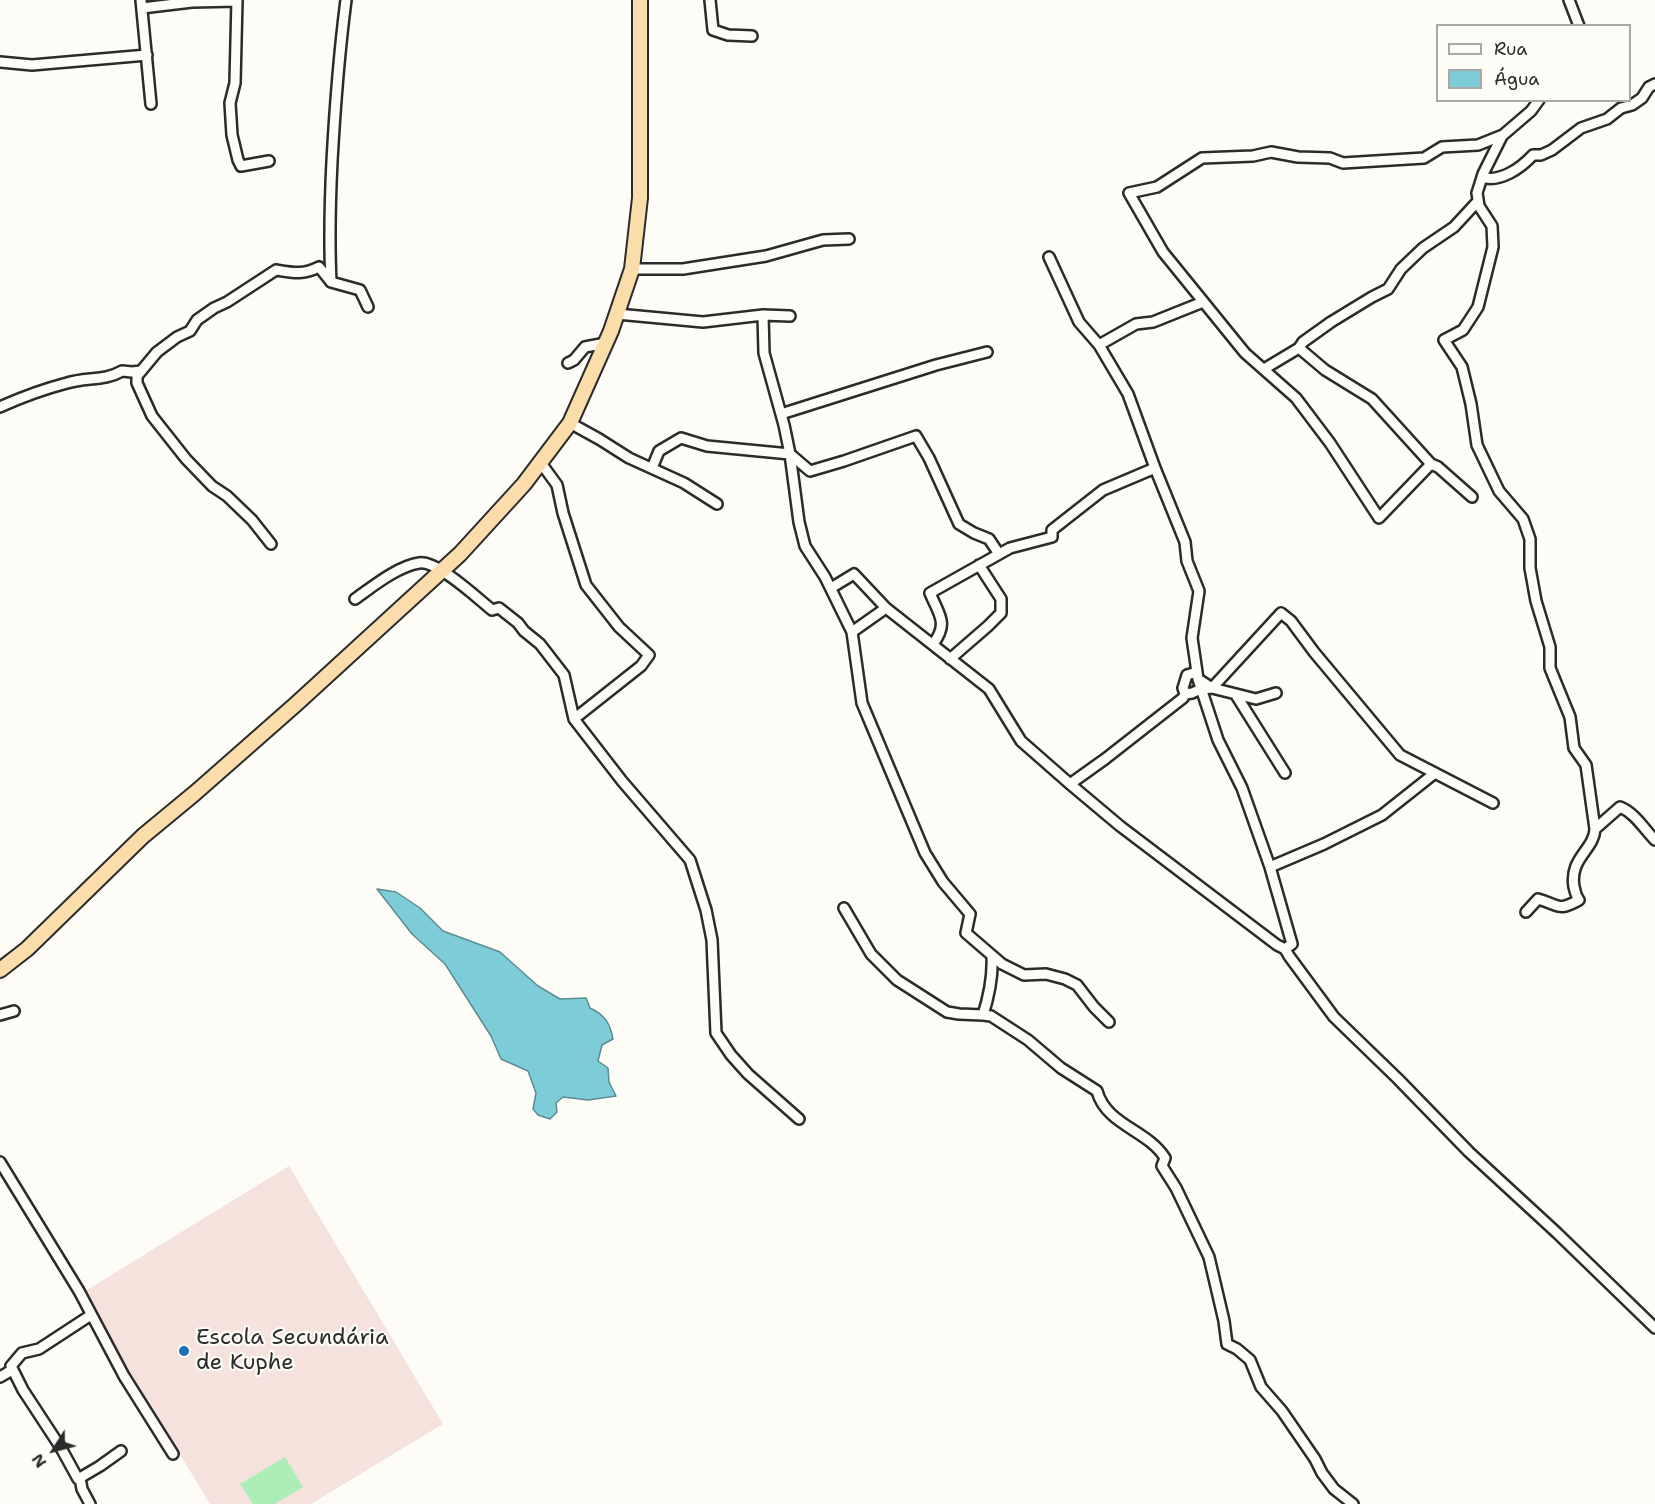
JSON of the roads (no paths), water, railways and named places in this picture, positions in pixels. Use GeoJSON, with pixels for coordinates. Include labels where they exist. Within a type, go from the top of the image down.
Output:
{"type":"FeatureCollection","features":[{"type":"Feature","properties":{"kind":"highway"},"geometry":{"type":"LineString","coordinates":[[0,970],[27,948],[143,837],[295,705],[460,554],[524,484],[570,423],[606,343],[632,269],[640,198],[640,0]]}},
{"type":"Feature","properties":{"kind":"street"},"geometry":{"type":"LineString","coordinates":[[331,282],[329,249],[334,116],[346,0]]}},
{"type":"Feature","properties":{"kind":"street"},"geometry":{"type":"LineString","coordinates":[[710,0],[713,30],[728,35],[752,36]]}},
{"type":"Feature","properties":{"kind":"street"},"geometry":{"type":"LineString","coordinates":[[1569,0],[1578,24]]}},
{"type":"Feature","properties":{"kind":"street"},"geometry":{"type":"LineString","coordinates":[[152,105],[142,4],[237,1],[235,83],[230,103],[232,135],[241,166],[270,161]]}},
{"type":"Feature","properties":{"kind":"street"},"geometry":{"type":"LineString","coordinates":[[0,62],[32,65],[147,55]]}},
{"type":"Feature","properties":{"kind":"street"},"geometry":{"type":"LineString","coordinates":[[1482,177],[1490,180],[1499,177],[1526,163],[1533,155],[1541,155],[1552,150],[1581,129],[1632,105],[1642,98],[1649,87],[1655,84]]}},
{"type":"Feature","properties":{"kind":"street"},"geometry":{"type":"LineString","coordinates":[[1526,912],[1538,899],[1560,908],[1567,908],[1580,900],[1575,896],[1572,881],[1574,871],[1595,829],[1586,765],[1574,748],[1570,717],[1550,668],[1550,647],[1536,601],[1530,568],[1530,539],[1523,519],[1499,491],[1477,445],[1462,367],[1444,340],[1463,330],[1478,307],[1493,248],[1492,225],[1479,207],[1478,201],[1477,193],[1482,177],[1503,135],[1531,111],[1538,102]]}},
{"type":"Feature","properties":{"kind":"street"},"geometry":{"type":"LineString","coordinates":[[1431,464],[1379,518],[1296,398],[1245,353],[1163,252],[1129,193],[1157,187],[1202,158],[1253,156],[1271,152],[1298,157],[1330,158],[1343,163],[1424,158],[1442,147],[1478,145],[1503,135]]}},
{"type":"Feature","properties":{"kind":"street"},"geometry":{"type":"LineString","coordinates":[[1264,369],[1299,348],[1303,342],[1331,322],[1388,290],[1401,269],[1423,248],[1454,227],[1478,201]]}},
{"type":"Feature","properties":{"kind":"street"},"geometry":{"type":"LineString","coordinates":[[632,269],[683,269],[766,256],[823,240],[849,239]]}},
{"type":"Feature","properties":{"kind":"street"},"geometry":{"type":"LineString","coordinates":[[1049,257],[1079,322],[1099,345],[1128,394],[1185,542],[1187,561],[1199,591],[1192,638],[1199,680],[1218,740],[1242,788],[1270,867],[1292,944],[1285,948]]}},
{"type":"Feature","properties":{"kind":"street"},"geometry":{"type":"LineString","coordinates":[[271,544],[252,520],[227,496],[212,486],[152,416],[136,376],[157,352],[177,337],[190,331],[197,320],[276,270],[294,273],[309,272],[319,267],[331,282],[360,290],[368,307]]}},
{"type":"Feature","properties":{"kind":"street"},"geometry":{"type":"LineString","coordinates":[[1099,345],[1136,324],[1153,322],[1203,302]]}},
{"type":"Feature","properties":{"kind":"street"},"geometry":{"type":"LineString","coordinates":[[617,314],[703,322],[763,315],[790,315]]}},
{"type":"Feature","properties":{"kind":"street"},"geometry":{"type":"LineString","coordinates":[[763,315],[764,353],[790,453],[799,522],[805,546],[831,588],[852,632],[862,703],[926,853],[943,882],[970,914],[966,933],[1002,964],[1024,975],[1046,974],[1077,985],[1109,1022]]}},
{"type":"Feature","properties":{"kind":"street"},"geometry":{"type":"LineString","coordinates":[[568,363],[574,360],[585,347],[606,343]]}},
{"type":"Feature","properties":{"kind":"street"},"geometry":{"type":"LineString","coordinates":[[1299,348],[1325,370],[1372,399],[1431,464],[1438,467],[1472,497]]}},
{"type":"Feature","properties":{"kind":"street"},"geometry":{"type":"LineString","coordinates":[[781,414],[936,365],[987,352]]}},
{"type":"Feature","properties":{"kind":"street"},"geometry":{"type":"LineString","coordinates":[[0,407],[66,383],[82,379],[111,377],[122,370],[141,371]]}},
{"type":"Feature","properties":{"kind":"street"},"geometry":{"type":"LineString","coordinates":[[570,423],[629,458],[684,483],[717,504]]}},
{"type":"Feature","properties":{"kind":"street"},"geometry":{"type":"LineString","coordinates":[[652,468],[659,451],[681,438],[707,446],[790,453],[810,471],[916,436],[959,524],[989,539],[999,554]]}},
{"type":"Feature","properties":{"kind":"street"},"geometry":{"type":"LineString","coordinates":[[541,463],[557,485],[563,513],[586,585],[619,627],[649,655],[640,666],[574,719]]}},
{"type":"Feature","properties":{"kind":"street"},"geometry":{"type":"LineString","coordinates":[[933,644],[941,633],[942,621],[930,593],[1010,548],[1052,537],[1052,530],[1103,490],[1155,468]]}},
{"type":"Feature","properties":{"kind":"street"},"geometry":{"type":"LineString","coordinates":[[355,599],[400,570],[421,562],[442,570],[492,610],[499,608],[540,644],[564,675],[574,719],[622,782],[690,860],[706,910],[712,939],[716,1033],[748,1074],[799,1119]]}},
{"type":"Feature","properties":{"kind":"street"},"geometry":{"type":"LineString","coordinates":[[950,659],[1001,613],[1001,599],[979,565]]}},
{"type":"Feature","properties":{"kind":"street"},"geometry":{"type":"LineString","coordinates":[[831,588],[854,574],[886,608],[989,689],[1021,741],[1070,784],[1120,826],[1276,945],[1285,948],[1334,1017],[1469,1152],[1655,1328]]}},
{"type":"Feature","properties":{"kind":"street"},"geometry":{"type":"LineString","coordinates":[[852,632],[886,608]]}},
{"type":"Feature","properties":{"kind":"street"},"geometry":{"type":"LineString","coordinates":[[1212,688],[1281,613],[1291,621],[1400,755],[1435,772],[1460,788],[1493,803]]}},
{"type":"Feature","properties":{"kind":"street"},"geometry":{"type":"LineString","coordinates":[[1185,694],[1183,688],[1187,675],[1212,688],[1236,695],[1256,699],[1276,693]]}},
{"type":"Feature","properties":{"kind":"street"},"geometry":{"type":"LineString","coordinates":[[1070,784],[1183,698],[1185,694],[1192,693],[1199,680]]}},
{"type":"Feature","properties":{"kind":"street"},"geometry":{"type":"LineString","coordinates":[[1236,695],[1285,773]]}},
{"type":"Feature","properties":{"kind":"street"},"geometry":{"type":"LineString","coordinates":[[1270,867],[1324,844],[1382,814],[1435,772]]}},
{"type":"Feature","properties":{"kind":"street"},"geometry":{"type":"LineString","coordinates":[[1595,829],[1620,807],[1636,818],[1655,840]]}},
{"type":"Feature","properties":{"kind":"street"},"geometry":{"type":"LineString","coordinates":[[844,908],[871,954],[897,980],[947,1012],[992,1016],[1028,1040],[1061,1068],[1097,1091],[1100,1102],[1113,1116],[1159,1148],[1165,1158],[1162,1166],[1176,1188],[1209,1257],[1227,1344],[1250,1360],[1261,1387],[1282,1412],[1315,1459],[1322,1473],[1334,1489],[1353,1504]]}},
{"type":"Feature","properties":{"kind":"street"},"geometry":{"type":"LineString","coordinates":[[983,1015],[988,1002],[993,967],[992,956]]}},
{"type":"Feature","properties":{"kind":"street"},"geometry":{"type":"LineString","coordinates":[[0,1015],[14,1011]]}},
{"type":"Feature","properties":{"kind":"street"},"geometry":{"type":"LineString","coordinates":[[0,1162],[3,1175],[79,1291],[124,1376],[173,1454]]}},
{"type":"Feature","properties":{"kind":"street"},"geometry":{"type":"LineString","coordinates":[[90,1504],[82,1489],[80,1478],[78,1479],[61,1448],[23,1390],[11,1366],[22,1353],[39,1349],[91,1315]]}},
{"type":"Feature","properties":{"kind":"street"},"geometry":{"type":"LineString","coordinates":[[0,1377],[12,1370]]}},
{"type":"Feature","properties":{"kind":"street"},"geometry":{"type":"LineString","coordinates":[[80,1478],[121,1451]]}},
{"type":"Feature","properties":{"kind":"water"},"geometry":{"type":"Polygon","coordinates":[[[377,889],[396,892],[420,908],[443,931],[500,952],[538,986],[560,999],[586,998],[590,1008],[606,1020],[610,1028],[613,1039],[602,1045],[598,1061],[608,1068],[609,1082],[616,1096],[588,1100],[563,1097],[556,1103],[557,1112],[550,1119],[538,1115],[533,1109],[536,1093],[528,1071],[501,1059],[491,1036],[445,964],[412,934],[377,889]]]}},
{"type":"Feature","properties":{"kind":"place","name":"Escola Secundária de Kuphe"},"geometry":{"type":"Point","coordinates":[184,1351]}}]}
